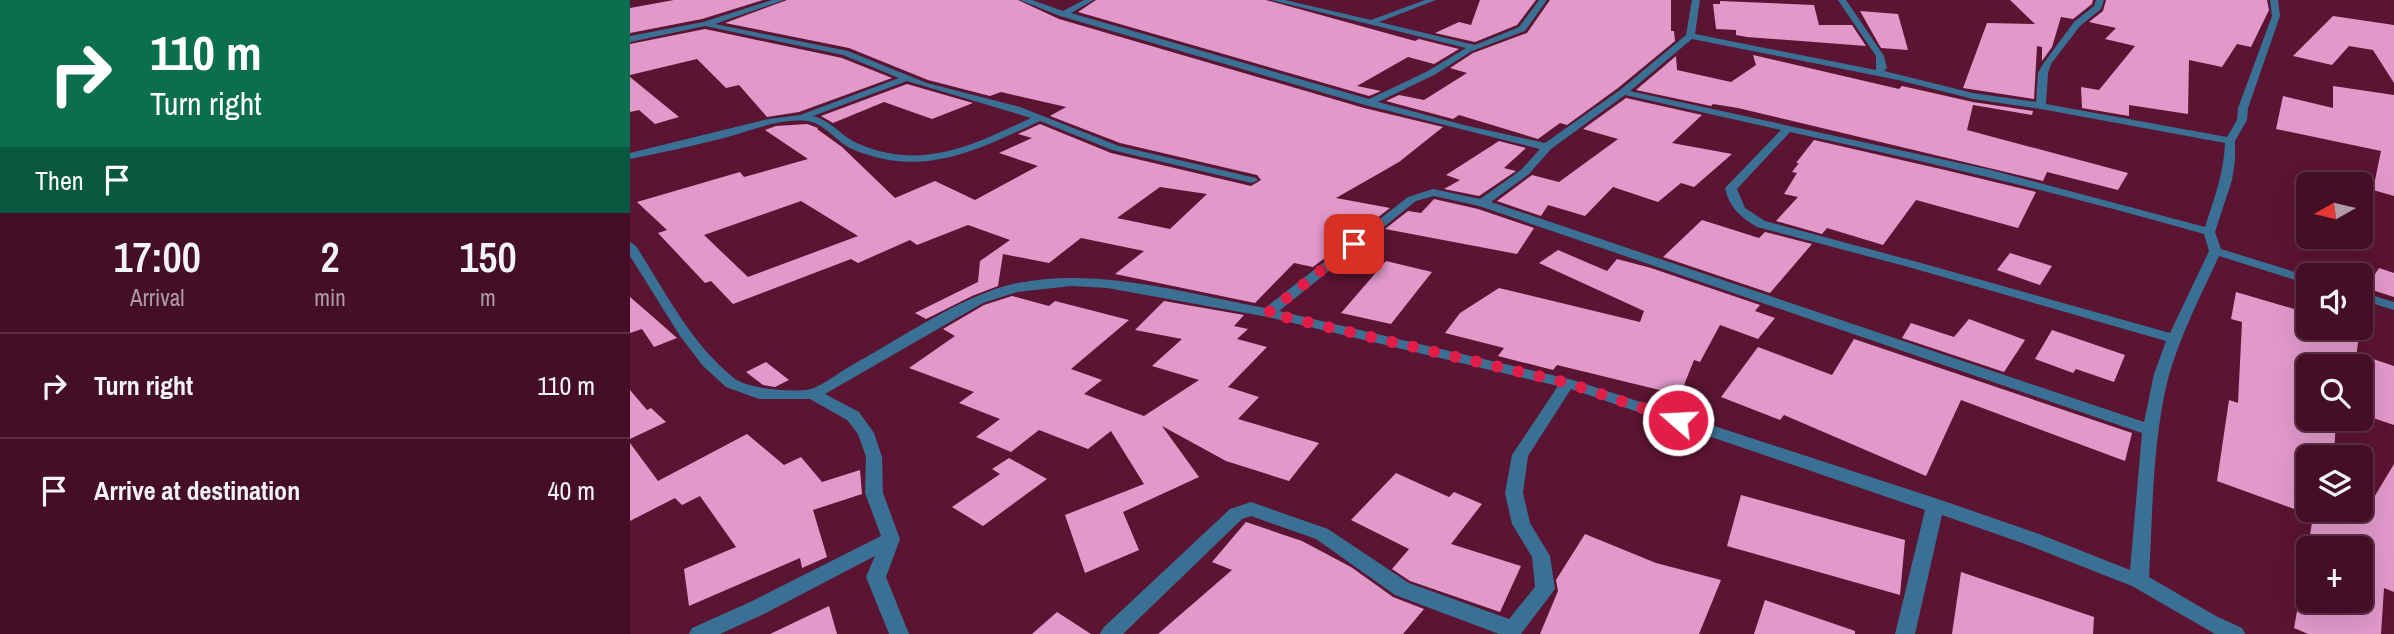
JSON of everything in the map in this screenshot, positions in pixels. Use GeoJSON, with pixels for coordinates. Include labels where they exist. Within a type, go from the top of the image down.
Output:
{"type":"FeatureCollection","features":[{"type":"Feature","properties":{"kind":"street"},"geometry":{"type":"LineString","coordinates":[[630,39],[705,24],[780,0]]}},
{"type":"Feature","properties":{"kind":"street"},"geometry":{"type":"LineString","coordinates":[[1024,0],[1478,134],[1547,147]]}},
{"type":"Feature","properties":{"kind":"street"},"geometry":{"type":"LineString","coordinates":[[1063,13],[1090,0]]}},
{"type":"Feature","properties":{"kind":"street"},"geometry":{"type":"LineString","coordinates":[[1275,0],[1470,45],[1473,49]]}},
{"type":"Feature","properties":{"kind":"street"},"geometry":{"type":"LineString","coordinates":[[1374,22],[1432,0]]}},
{"type":"Feature","properties":{"kind":"street"},"geometry":{"type":"LineString","coordinates":[[1368,103],[1473,49],[1522,29],[1542,0]]}},
{"type":"Feature","properties":{"kind":"street"},"geometry":{"type":"LineString","coordinates":[[1482,203],[1525,172],[1547,147],[1623,92],[1690,36],[1696,0]]}},
{"type":"Feature","properties":{"kind":"street"},"geometry":{"type":"LineString","coordinates":[[1842,0],[1880,56],[1882,68],[1878,74]]}},
{"type":"Feature","properties":{"kind":"street"},"geometry":{"type":"LineString","coordinates":[[2041,106],[2043,73],[2047,64],[2077,24],[2098,7],[2099,0]]}},
{"type":"Feature","properties":{"kind":"street"},"geometry":{"type":"LineString","coordinates":[[2139,581],[2151,430],[2162,376],[2174,339],[2215,251],[2208,232],[2228,171],[2230,141],[2242,120],[2243,108],[2276,16],[2274,0]]}},
{"type":"Feature","properties":{"kind":"street"},"geometry":{"type":"LineString","coordinates":[[705,24],[845,53],[924,85],[1017,109],[1116,148],[1252,180]]}},
{"type":"Feature","properties":{"kind":"street"},"geometry":{"type":"LineString","coordinates":[[1690,36],[1973,96],[2230,141]]}},
{"type":"Feature","properties":{"kind":"street"},"geometry":{"type":"LineString","coordinates":[[630,156],[799,118],[908,78]]}},
{"type":"Feature","properties":{"kind":"street"},"geometry":{"type":"LineString","coordinates":[[1623,92],[2017,181],[2149,214],[2208,232]]}},
{"type":"Feature","properties":{"kind":"street"},"geometry":{"type":"LineString","coordinates":[[799,118],[816,119],[853,145],[878,154],[922,161],[962,154],[1039,118]]}},
{"type":"Feature","properties":{"kind":"street"},"geometry":{"type":"LineString","coordinates":[[1787,129],[1731,188],[1737,208],[1745,215],[1762,224],[1877,252],[1954,278],[2174,339]]}},
{"type":"Feature","properties":{"kind":"street"},"geometry":{"type":"LineString","coordinates":[[1268,313],[1412,199],[1433,192],[1482,203],[2151,430]]}},
{"type":"Feature","properties":{"kind":"street"},"geometry":{"type":"LineString","coordinates":[[630,246],[685,333],[708,363],[731,384],[759,394],[813,394],[853,416],[866,433],[874,457],[874,493],[891,539],[876,577],[899,634]]}},
{"type":"Feature","properties":{"kind":"street"},"geometry":{"type":"LineString","coordinates":[[2215,251],[2296,276]]}},
{"type":"Feature","properties":{"kind":"street"},"geometry":{"type":"LineString","coordinates":[[813,394],[978,300],[1038,284],[1107,284],[1268,313],[1568,383],[1935,505],[2139,581],[2235,634]]}},
{"type":"Feature","properties":{"kind":"street"},"geometry":{"type":"LineString","coordinates":[[2373,300],[2394,306]]}},
{"type":"Feature","properties":{"kind":"street"},"geometry":{"type":"LineString","coordinates":[[1110,634],[1236,514],[1251,509],[1322,534],[1402,589],[1511,631],[1545,589],[1541,556],[1521,524],[1514,493],[1520,455],[1568,383]]}},
{"type":"Feature","properties":{"kind":"street"},"geometry":{"type":"LineString","coordinates":[[1905,634],[1935,505]]}},
{"type":"Feature","properties":{"kind":"street"},"geometry":{"type":"LineString","coordinates":[[699,634],[757,608],[891,539]]}},
{"type":"Feature","properties":{"kind":"building"},"geometry":{"type":"Polygon","coordinates":[[[674,0],[763,0],[702,19],[630,33],[630,8],[674,0]]]}},
{"type":"Feature","properties":{"kind":"building"},"geometry":{"type":"Polygon","coordinates":[[[787,0],[1018,0],[1059,19],[1364,108],[1443,127],[1399,162],[1336,198],[1390,208],[1313,267],[1294,263],[1255,303],[1115,274],[1144,251],[1081,238],[1049,263],[1003,254],[998,286],[926,319],[915,313],[978,282],[980,261],[1010,240],[968,225],[917,245],[910,240],[858,263],[851,259],[733,304],[711,281],[705,283],[658,233],[667,230],[637,202],[740,172],[744,177],[808,159],[765,130],[776,126],[807,124],[818,128],[895,198],[935,181],[975,200],[1038,166],[999,153],[1032,138],[1018,134],[1040,124],[1111,153],[1251,186],[1261,180],[1257,175],[1120,143],[1050,116],[1066,107],[1001,92],[990,96],[928,80],[849,48],[725,23],[787,0]],[[1160,187],[1117,218],[1170,229],[1207,194],[1160,187]],[[801,201],[704,235],[748,277],[858,236],[801,201]]]}},
{"type":"Feature","properties":{"kind":"building"},"geometry":{"type":"Polygon","coordinates":[[[1096,0],[1266,0],[1415,41],[1419,39],[1459,49],[1434,64],[1408,57],[1357,86],[1381,91],[1369,96],[1078,12],[1096,0]]]}},
{"type":"Feature","properties":{"kind":"building"},"geometry":{"type":"Polygon","coordinates":[[[1480,0],[1536,0],[1517,25],[1475,42],[1435,33],[1459,22],[1471,25],[1480,0]]]}},
{"type":"Feature","properties":{"kind":"building"},"geometry":{"type":"Polygon","coordinates":[[[1550,0],[1671,0],[1671,31],[1674,31],[1675,41],[1618,88],[1567,125],[1560,123],[1538,139],[1459,115],[1453,119],[1386,101],[1399,95],[1424,100],[1467,73],[1450,68],[1473,53],[1527,33],[1550,0]]]}},
{"type":"Feature","properties":{"kind":"building"},"geometry":{"type":"Polygon","coordinates":[[[2010,0],[2093,0],[2092,4],[2073,19],[2061,17],[2052,47],[2042,61],[2042,47],[2037,46],[2034,99],[1963,88],[1987,23],[2035,24],[2010,0]]]}},
{"type":"Feature","properties":{"kind":"building"},"geometry":{"type":"Polygon","coordinates":[[[2106,0],[2267,0],[2269,10],[2251,47],[2237,44],[2222,67],[2189,60],[2188,114],[2129,105],[2129,116],[2082,108],[2081,87],[2099,90],[2135,46],[2105,39],[2116,28],[2089,22],[2103,11],[2106,0]]]}},
{"type":"Feature","properties":{"kind":"building"},"geometry":{"type":"Polygon","coordinates":[[[1720,1],[1814,5],[1819,25],[1852,25],[1866,46],[1747,37],[1736,35],[1736,30],[1716,29],[1713,4],[1720,4],[1720,1]]]}},
{"type":"Feature","properties":{"kind":"building"},"geometry":{"type":"Polygon","coordinates":[[[1860,11],[1898,14],[1908,50],[1881,48],[1860,11]]]}},
{"type":"Feature","properties":{"kind":"building"},"geometry":{"type":"Polygon","coordinates":[[[2333,16],[2394,25],[2394,83],[2373,50],[2349,46],[2332,65],[2293,56],[2333,16]]]}},
{"type":"Feature","properties":{"kind":"building"},"geometry":{"type":"Polygon","coordinates":[[[705,29],[842,58],[892,78],[799,112],[767,117],[739,85],[726,88],[697,59],[630,75],[630,44],[705,29]]]}},
{"type":"Feature","properties":{"kind":"building"},"geometry":{"type":"Polygon","coordinates":[[[1753,55],[1899,89],[1902,86],[1973,102],[2033,111],[2032,115],[1973,105],[1967,130],[2128,173],[2118,190],[2047,172],[2043,181],[1738,108],[1713,104],[1711,106],[1636,90],[1676,56],[1677,70],[1731,82],[1756,65],[1753,55]]]}},
{"type":"Feature","properties":{"kind":"building"},"geometry":{"type":"Polygon","coordinates":[[[630,77],[679,117],[655,124],[639,110],[630,112],[630,77]]]}},
{"type":"Feature","properties":{"kind":"building"},"geometry":{"type":"Polygon","coordinates":[[[907,84],[973,103],[932,119],[884,102],[833,123],[821,116],[907,84]]]}},
{"type":"Feature","properties":{"kind":"building"},"geometry":{"type":"Polygon","coordinates":[[[2333,86],[2394,95],[2394,196],[2373,190],[2381,151],[2276,129],[2283,96],[2333,108],[2333,86]]]}},
{"type":"Feature","properties":{"kind":"building"},"geometry":{"type":"Polygon","coordinates":[[[1626,98],[1702,115],[1672,143],[1732,154],[1694,187],[1681,183],[1658,202],[1613,187],[1585,216],[1548,205],[1541,216],[1497,201],[1532,175],[1559,182],[1618,139],[1583,129],[1626,98]]]}},
{"type":"Feature","properties":{"kind":"building"},"geometry":{"type":"Polygon","coordinates":[[[1814,140],[2036,192],[2018,228],[1916,200],[1883,245],[1827,228],[1822,234],[1776,221],[1798,197],[1784,194],[1797,173],[1792,172],[1799,163],[1796,163],[1814,140]]]}},
{"type":"Feature","properties":{"kind":"building"},"geometry":{"type":"Polygon","coordinates":[[[1499,141],[1526,148],[1504,168],[1516,171],[1479,196],[1444,189],[1460,180],[1446,175],[1499,141]]]}},
{"type":"Feature","properties":{"kind":"building"},"geometry":{"type":"Polygon","coordinates":[[[1434,199],[1478,209],[1534,228],[1517,254],[1385,229],[1408,211],[1421,213],[1434,199]]]}},
{"type":"Feature","properties":{"kind":"building"},"geometry":{"type":"Polygon","coordinates":[[[1702,220],[1759,238],[1765,232],[1812,244],[1770,293],[1663,257],[1702,220]]]}},
{"type":"Feature","properties":{"kind":"building"},"geometry":{"type":"Polygon","coordinates":[[[1558,250],[1607,271],[1617,259],[1651,268],[1760,305],[1755,311],[1775,318],[1758,339],[1720,325],[1700,362],[1694,360],[1680,395],[1557,365],[1553,370],[1498,356],[1504,348],[1445,333],[1460,313],[1499,288],[1640,322],[1644,311],[1539,263],[1558,250]]]}},
{"type":"Feature","properties":{"kind":"building"},"geometry":{"type":"Polygon","coordinates":[[[2010,253],[2052,266],[2040,285],[1997,270],[2010,253]]]}},
{"type":"Feature","properties":{"kind":"building"},"geometry":{"type":"Polygon","coordinates":[[[1386,261],[1432,272],[1391,324],[1341,313],[1386,261]]]}},
{"type":"Feature","properties":{"kind":"building"},"geometry":{"type":"Polygon","coordinates":[[[2379,268],[2394,273],[2394,297],[2373,290],[2373,277],[2379,268]]]}},
{"type":"Feature","properties":{"kind":"building"},"geometry":{"type":"Polygon","coordinates":[[[2236,292],[2296,310],[2296,340],[2358,340],[2357,354],[2296,354],[2296,431],[2335,431],[2335,445],[2296,445],[2296,510],[2217,481],[2229,400],[2238,403],[2242,322],[2231,319],[2236,292]]]}},
{"type":"Feature","properties":{"kind":"building"},"geometry":{"type":"Polygon","coordinates":[[[1012,296],[1049,306],[1055,301],[1129,320],[1071,369],[1102,380],[1084,394],[1144,416],[1199,380],[1152,366],[1182,339],[1135,330],[1164,301],[1244,315],[1234,326],[1248,329],[1237,339],[1267,347],[1228,387],[1259,397],[1238,419],[1319,443],[1289,481],[1226,461],[1162,426],[1199,477],[1123,512],[1139,550],[1085,573],[1065,515],[1144,484],[1111,431],[1088,449],[1039,430],[1011,452],[976,437],[1000,419],[959,403],[974,392],[909,368],[955,336],[943,329],[984,305],[1012,296]]]}},
{"type":"Feature","properties":{"kind":"building"},"geometry":{"type":"Polygon","coordinates":[[[630,297],[677,338],[654,347],[642,329],[630,333],[630,297]]]}},
{"type":"Feature","properties":{"kind":"building"},"geometry":{"type":"Polygon","coordinates":[[[1969,319],[2025,340],[2004,372],[1902,338],[1911,323],[1954,337],[1969,319]]]}},
{"type":"Feature","properties":{"kind":"building"},"geometry":{"type":"Polygon","coordinates":[[[2052,330],[2125,355],[2114,382],[2076,369],[2073,373],[2035,359],[2052,330]]]}},
{"type":"Feature","properties":{"kind":"building"},"geometry":{"type":"Polygon","coordinates":[[[1854,339],[2132,433],[2125,461],[1961,400],[1926,476],[1784,415],[1780,420],[1721,397],[1758,347],[1832,375],[1854,339]]]}},
{"type":"Feature","properties":{"kind":"building"},"geometry":{"type":"Polygon","coordinates":[[[2373,359],[2394,366],[2394,425],[2373,418],[2373,359]]]}},
{"type":"Feature","properties":{"kind":"building"},"geometry":{"type":"Polygon","coordinates":[[[766,362],[789,380],[775,387],[763,385],[746,372],[766,362]]]}},
{"type":"Feature","properties":{"kind":"building"},"geometry":{"type":"Polygon","coordinates":[[[630,390],[647,410],[651,408],[666,422],[630,439],[630,390]]]}},
{"type":"Feature","properties":{"kind":"building"},"geometry":{"type":"Polygon","coordinates":[[[747,434],[784,465],[801,457],[822,482],[860,470],[862,494],[813,510],[827,557],[802,568],[800,558],[689,606],[684,569],[736,547],[700,496],[682,505],[675,498],[630,521],[630,443],[658,481],[747,434]]]}},
{"type":"Feature","properties":{"kind":"building"},"geometry":{"type":"Polygon","coordinates":[[[1009,458],[1047,479],[983,526],[952,507],[1000,474],[992,469],[1009,458]]]}},
{"type":"Feature","properties":{"kind":"building"},"geometry":{"type":"Polygon","coordinates":[[[2394,464],[2394,592],[2384,588],[2381,634],[2308,634],[2294,628],[2297,613],[2373,613],[2373,536],[2310,536],[2312,522],[2373,522],[2373,499],[2394,464]]]}},
{"type":"Feature","properties":{"kind":"building"},"geometry":{"type":"Polygon","coordinates":[[[1396,473],[1449,497],[1454,492],[1482,504],[1451,544],[1521,566],[1500,612],[1410,581],[1392,569],[1409,549],[1351,520],[1396,473]]]}},
{"type":"Feature","properties":{"kind":"building"},"geometry":{"type":"Polygon","coordinates":[[[1741,495],[1905,540],[1900,595],[1727,546],[1741,495]]]}},
{"type":"Feature","properties":{"kind":"building"},"geometry":{"type":"Polygon","coordinates":[[[1246,522],[1302,541],[1351,567],[1393,597],[1424,609],[1403,634],[1158,634],[1232,570],[1212,562],[1246,522]]]}},
{"type":"Feature","properties":{"kind":"building"},"geometry":{"type":"Polygon","coordinates":[[[1585,534],[1656,563],[1721,580],[1699,634],[1540,634],[1558,591],[1556,580],[1585,534]]]}},
{"type":"Feature","properties":{"kind":"building"},"geometry":{"type":"Polygon","coordinates":[[[1961,572],[2094,617],[2093,634],[1952,634],[1961,572]]]}},
{"type":"Feature","properties":{"kind":"building"},"geometry":{"type":"Polygon","coordinates":[[[1765,600],[1855,631],[1855,634],[1754,634],[1765,600]]]}},
{"type":"Feature","properties":{"kind":"building"},"geometry":{"type":"Polygon","coordinates":[[[829,606],[837,634],[770,634],[829,606]]]}},
{"type":"Feature","properties":{"kind":"building"},"geometry":{"type":"Polygon","coordinates":[[[1057,612],[1091,634],[1032,634],[1057,612]]]}},
{"type":"Feature","properties":{"kind":"route"},"geometry":{"type":"LineString","coordinates":[[1354,244],[1268,313],[1568,383],[1678,420]]}}]}
